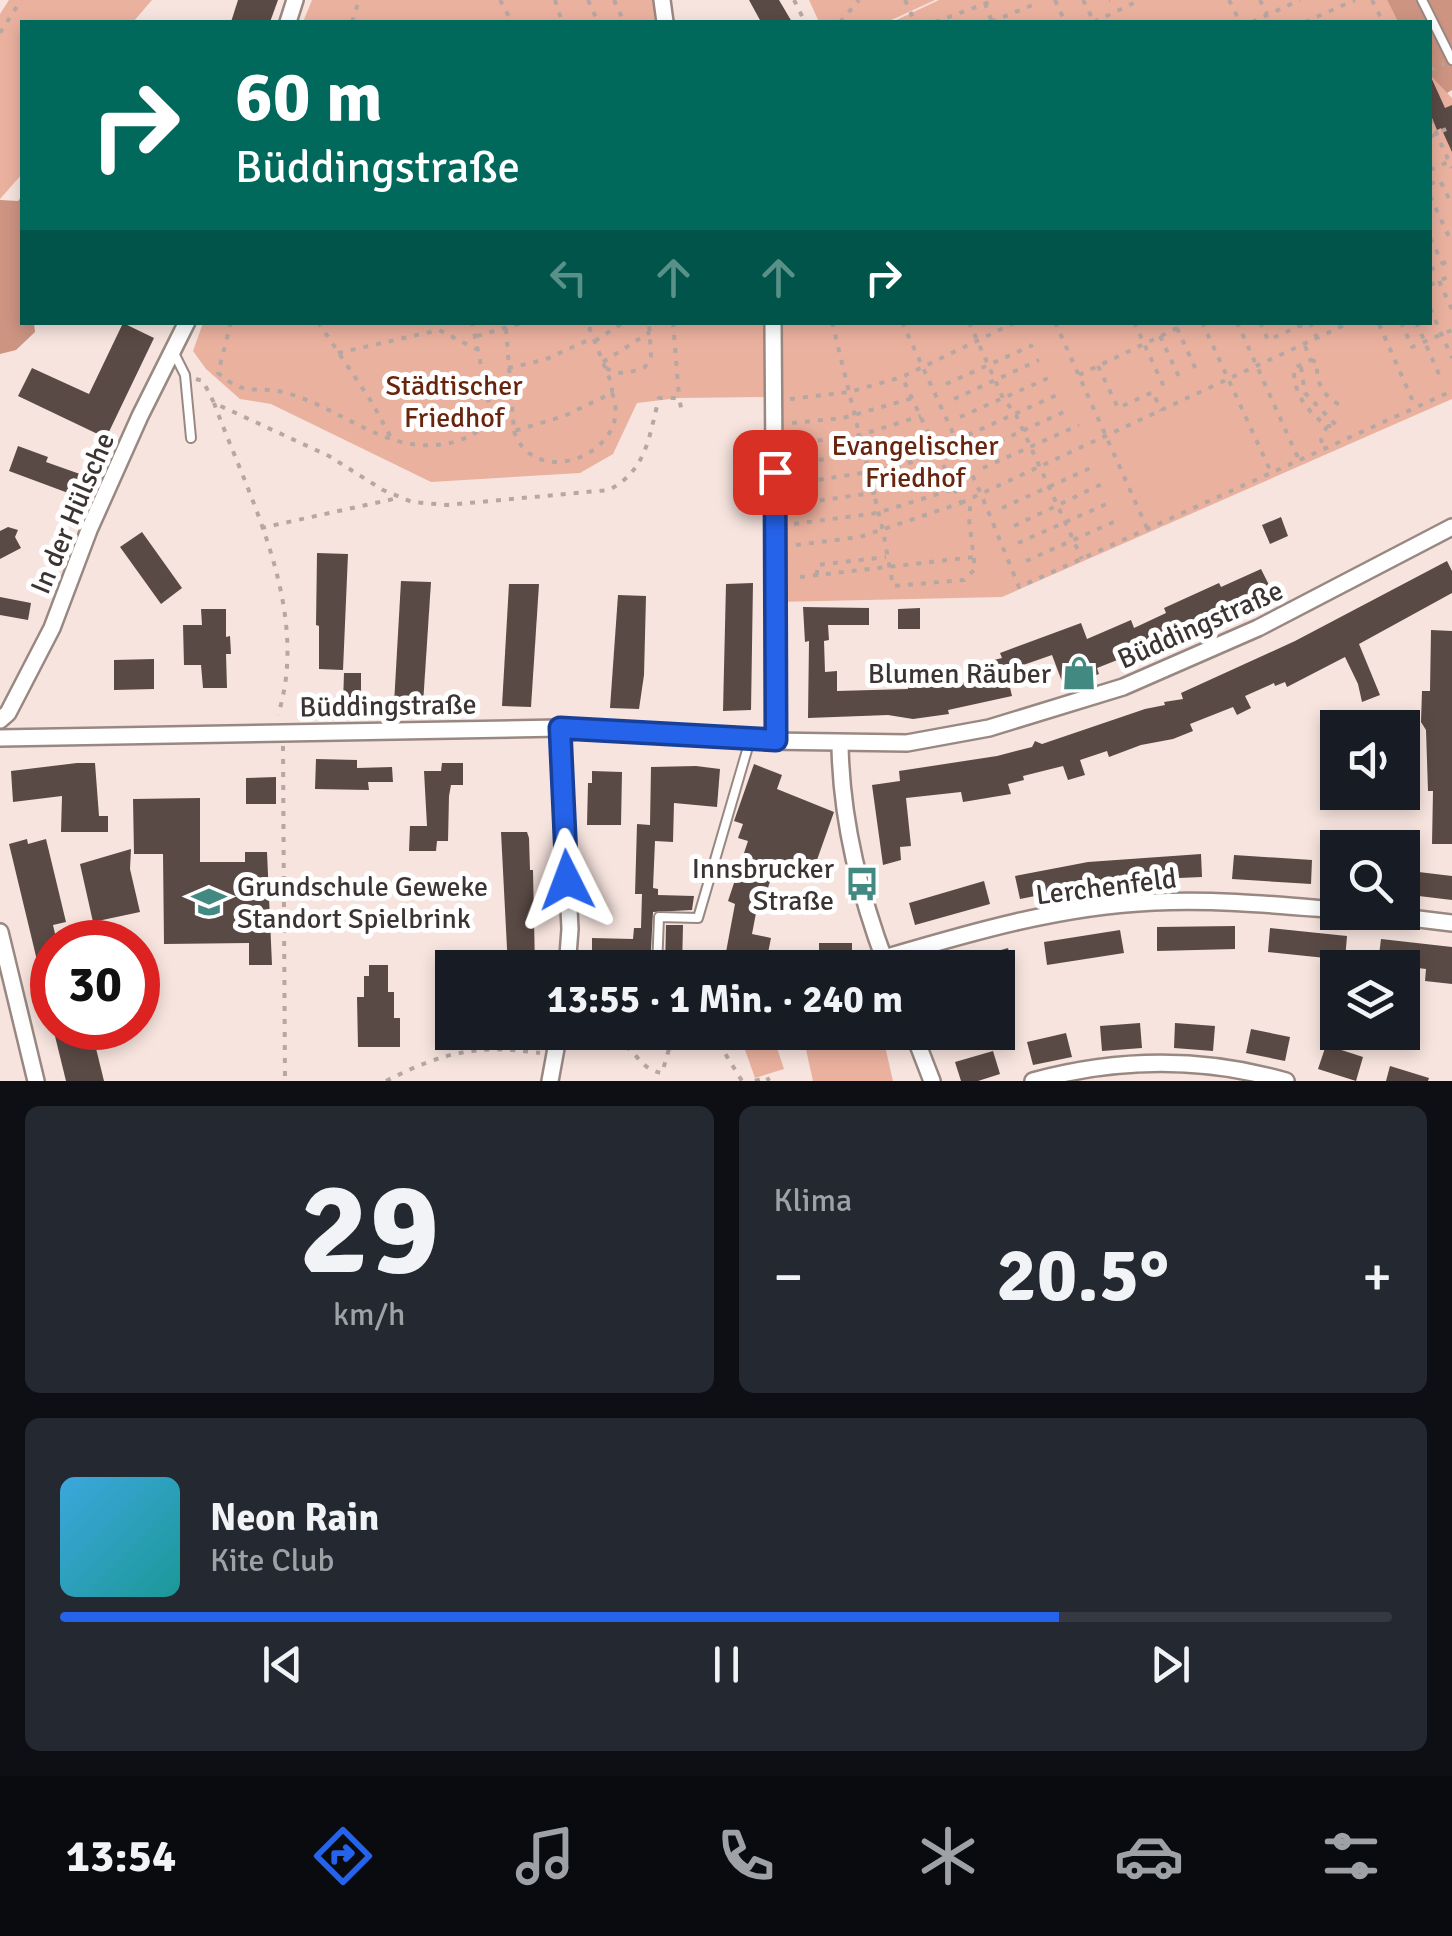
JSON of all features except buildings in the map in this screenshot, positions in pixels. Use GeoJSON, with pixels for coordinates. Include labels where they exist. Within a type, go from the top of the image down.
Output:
{"type":"FeatureCollection","features":[{"type":"Feature","properties":{"kind":"street","name":"In der Hülsche"},"geometry":{"type":"LineString","coordinates":[[0,720],[8,713],[52,628],[89,530],[185,325]]}},
{"type":"Feature","properties":{"kind":"street"},"geometry":{"type":"LineString","coordinates":[[773,325],[776,740]]}},
{"type":"Feature","properties":{"kind":"street","name":"Büddingstraße"},"geometry":{"type":"LineString","coordinates":[[0,738],[560,728],[840,744],[907,742],[989,728],[1123,687],[1258,628],[1452,527]]}},
{"type":"Feature","properties":{"kind":"street"},"geometry":{"type":"LineString","coordinates":[[560,728],[568,950]]}},
{"type":"Feature","properties":{"kind":"street"},"geometry":{"type":"LineString","coordinates":[[840,744],[840,777],[851,840],[881,950]]}},
{"type":"Feature","properties":{"kind":"street","name":"Lerchenfeld"},"geometry":{"type":"LineString","coordinates":[[922,950],[972,932],[1095,908],[1197,900],[1320,909]]}},
{"type":"Feature","properties":{"kind":"street"},"geometry":{"type":"LineString","coordinates":[[1420,919],[1452,923]]}},
{"type":"Feature","properties":{"kind":"street"},"geometry":{"type":"LineString","coordinates":[[0,932],[36,1081]]}},
{"type":"Feature","properties":{"kind":"street"},"geometry":{"type":"LineString","coordinates":[[550,1081],[556,1050]]}},
{"type":"Feature","properties":{"kind":"street"},"geometry":{"type":"LineString","coordinates":[[919,1050],[932,1081]]}},
{"type":"Feature","properties":{"kind":"street"},"geometry":{"type":"LineString","coordinates":[[1032,1081],[1080,1068],[1145,1063],[1245,1069],[1286,1081]]}},
{"type":"Feature","properties":{"kind":"lane"},"geometry":{"type":"LineString","coordinates":[[1422,0],[1452,60]]}},
{"type":"Feature","properties":{"kind":"lane"},"geometry":{"type":"LineString","coordinates":[[172,350],[185,375],[191,438]]}},
{"type":"Feature","properties":{"kind":"lane"},"geometry":{"type":"LineString","coordinates":[[657,950],[658,916],[698,918],[750,740]]}},
{"type":"Feature","properties":{"kind":"path"},"geometry":{"type":"LineString","coordinates":[[0,33],[21,0]]}},
{"type":"Feature","properties":{"kind":"path"},"geometry":{"type":"LineString","coordinates":[[353,20],[359,0]]}},
{"type":"Feature","properties":{"kind":"path"},"geometry":{"type":"LineString","coordinates":[[842,20],[859,0]]}},
{"type":"Feature","properties":{"kind":"path"},"geometry":{"type":"LineString","coordinates":[[940,20],[994,0]]}},
{"type":"Feature","properties":{"kind":"path"},"geometry":{"type":"LineString","coordinates":[[1098,20],[1140,0]]}},
{"type":"Feature","properties":{"kind":"path"},"geometry":{"type":"LineString","coordinates":[[1260,0],[1267,14]]}},
{"type":"Feature","properties":{"kind":"path"},"geometry":{"type":"LineString","coordinates":[[1279,0],[1283,8]]}},
{"type":"Feature","properties":{"kind":"path"},"geometry":{"type":"LineString","coordinates":[[1256,20],[1298,0]]}},
{"type":"Feature","properties":{"kind":"path"},"geometry":{"type":"LineString","coordinates":[[1332,0],[1336,9]]}},
{"type":"Feature","properties":{"kind":"path"},"geometry":{"type":"LineString","coordinates":[[1311,20],[1355,0]]}},
{"type":"Feature","properties":{"kind":"path"},"geometry":{"type":"LineString","coordinates":[[984,3],[991,20]]}},
{"type":"Feature","properties":{"kind":"path"},"geometry":{"type":"LineString","coordinates":[[997,20],[1035,4]]}},
{"type":"Feature","properties":{"kind":"path"},"geometry":{"type":"LineString","coordinates":[[355,16],[360,20]]}},
{"type":"Feature","properties":{"kind":"path"},"geometry":{"type":"LineString","coordinates":[[1432,123],[1452,168]]}},
{"type":"Feature","properties":{"kind":"path"},"geometry":{"type":"LineString","coordinates":[[1432,136],[1452,126]]}},
{"type":"Feature","properties":{"kind":"path"},"geometry":{"type":"LineString","coordinates":[[1432,169],[1449,162]]}},
{"type":"Feature","properties":{"kind":"path"},"geometry":{"type":"LineString","coordinates":[[1432,183],[1440,180],[1452,205]]}},
{"type":"Feature","properties":{"kind":"path"},"geometry":{"type":"LineString","coordinates":[[1432,200],[1452,243]]}},
{"type":"Feature","properties":{"kind":"path"},"geometry":{"type":"LineString","coordinates":[[1432,242],[1442,264]]}},
{"type":"Feature","properties":{"kind":"path"},"geometry":{"type":"LineString","coordinates":[[1432,269],[1452,260]]}},
{"type":"Feature","properties":{"kind":"path"},"geometry":{"type":"LineString","coordinates":[[1432,284],[1452,275]]}},
{"type":"Feature","properties":{"kind":"path"},"geometry":{"type":"LineString","coordinates":[[1439,281],[1452,310]]}},
{"type":"Feature","properties":{"kind":"path"},"geometry":{"type":"LineString","coordinates":[[1432,312],[1452,358]]}},
{"type":"Feature","properties":{"kind":"path"},"geometry":{"type":"LineString","coordinates":[[230,325],[218,373],[234,387],[289,394],[394,442],[437,447],[470,437],[484,428],[490,409],[473,325]]}},
{"type":"Feature","properties":{"kind":"path"},"geometry":{"type":"LineString","coordinates":[[320,325],[394,442]]}},
{"type":"Feature","properties":{"kind":"path"},"geometry":{"type":"LineString","coordinates":[[338,353],[439,330],[443,325]]}},
{"type":"Feature","properties":{"kind":"path"},"geometry":{"type":"LineString","coordinates":[[499,325],[503,330],[514,431],[523,451],[535,458],[562,462],[593,452],[610,433],[616,404],[588,325]]}},
{"type":"Feature","properties":{"kind":"path"},"geometry":{"type":"LineString","coordinates":[[475,336],[517,325]]}},
{"type":"Feature","properties":{"kind":"path"},"geometry":{"type":"LineString","coordinates":[[508,368],[544,360],[619,325]]}},
{"type":"Feature","properties":{"kind":"path"},"geometry":{"type":"LineString","coordinates":[[604,365],[616,374],[645,367],[651,356],[649,325]]}},
{"type":"Feature","properties":{"kind":"path"},"geometry":{"type":"LineString","coordinates":[[673,325],[682,412]]}},
{"type":"Feature","properties":{"kind":"path"},"geometry":{"type":"LineString","coordinates":[[833,325],[893,586],[964,580],[975,569],[969,519],[971,499]]}},
{"type":"Feature","properties":{"kind":"path"},"geometry":{"type":"LineString","coordinates":[[903,325],[1019,587],[1452,391]]}},
{"type":"Feature","properties":{"kind":"path"},"geometry":{"type":"LineString","coordinates":[[970,325],[1082,559]]}},
{"type":"Feature","properties":{"kind":"path"},"geometry":{"type":"LineString","coordinates":[[775,401],[848,392],[902,377],[1010,325]]}},
{"type":"Feature","properties":{"kind":"path"},"geometry":{"type":"LineString","coordinates":[[1056,325],[1148,529]]}},
{"type":"Feature","properties":{"kind":"path"},"geometry":{"type":"LineString","coordinates":[[1135,325],[1164,389]]}},
{"type":"Feature","properties":{"kind":"path"},"geometry":{"type":"LineString","coordinates":[[1080,375],[1184,325]]}},
{"type":"Feature","properties":{"kind":"path"},"geometry":{"type":"LineString","coordinates":[[1203,325],[1272,473]]}},
{"type":"Feature","properties":{"kind":"path"},"geometry":{"type":"LineString","coordinates":[[1237,325],[1299,460]]}},
{"type":"Feature","properties":{"kind":"path"},"geometry":{"type":"LineString","coordinates":[[1261,325],[1268,340],[1304,325]]}},
{"type":"Feature","properties":{"kind":"path"},"geometry":{"type":"LineString","coordinates":[[1285,325],[1288,332]]}},
{"type":"Feature","properties":{"kind":"path"},"geometry":{"type":"LineString","coordinates":[[1309,325],[1317,338]]}},
{"type":"Feature","properties":{"kind":"path"},"geometry":{"type":"LineString","coordinates":[[796,544],[833,542],[883,531],[962,504],[1345,325]]}},
{"type":"Feature","properties":{"kind":"path"},"geometry":{"type":"LineString","coordinates":[[1380,325],[1416,407]]}},
{"type":"Feature","properties":{"kind":"path"},"geometry":{"type":"LineString","coordinates":[[1402,325],[1412,347],[1452,330]]}},
{"type":"Feature","properties":{"kind":"path"},"geometry":{"type":"LineString","coordinates":[[1417,325],[1441,379]]}},
{"type":"Feature","properties":{"kind":"path"},"geometry":{"type":"LineString","coordinates":[[1177,328],[1198,372]]}},
{"type":"Feature","properties":{"kind":"path"},"geometry":{"type":"LineString","coordinates":[[439,330],[477,350]]}},
{"type":"Feature","properties":{"kind":"path"},"geometry":{"type":"LineString","coordinates":[[604,365],[650,332]]}},
{"type":"Feature","properties":{"kind":"path"},"geometry":{"type":"LineString","coordinates":[[1160,336],[1181,380]]}},
{"type":"Feature","properties":{"kind":"path"},"geometry":{"type":"LineString","coordinates":[[946,384],[1032,344]]}},
{"type":"Feature","properties":{"kind":"path"},"geometry":{"type":"LineString","coordinates":[[1304,344],[1316,362],[1320,389],[1346,408]]}},
{"type":"Feature","properties":{"kind":"path"},"geometry":{"type":"LineString","coordinates":[[954,399],[1039,360]]}},
{"type":"Feature","properties":{"kind":"path"},"geometry":{"type":"LineString","coordinates":[[1302,364],[1305,393],[1337,426],[1327,426],[1307,410],[1299,395],[1294,368],[1302,364],[1312,360]]}},
{"type":"Feature","properties":{"kind":"path"},"geometry":{"type":"LineString","coordinates":[[1098,366],[1118,408],[1153,392],[1162,412]]}},
{"type":"Feature","properties":{"kind":"path"},"geometry":{"type":"LineString","coordinates":[[185,375],[203,381],[214,403],[280,586],[287,637],[286,688],[278,732],[285,1081]]}},
{"type":"Feature","properties":{"kind":"path"},"geometry":{"type":"LineString","coordinates":[[960,416],[1053,376]]}},
{"type":"Feature","properties":{"kind":"path"},"geometry":{"type":"LineString","coordinates":[[902,377],[962,504]]}},
{"type":"Feature","properties":{"kind":"path"},"geometry":{"type":"LineString","coordinates":[[514,431],[564,416],[612,393]]}},
{"type":"Feature","properties":{"kind":"path"},"geometry":{"type":"LineString","coordinates":[[968,435],[1060,394]]}},
{"type":"Feature","properties":{"kind":"path"},"geometry":{"type":"LineString","coordinates":[[214,403],[329,456],[400,497],[447,506],[609,490],[628,480],[639,464],[659,398],[679,398]]}},
{"type":"Feature","properties":{"kind":"path"},"geometry":{"type":"LineString","coordinates":[[792,424],[854,414],[913,398]]}},
{"type":"Feature","properties":{"kind":"path"},"geometry":{"type":"LineString","coordinates":[[976,452],[1068,410]]}},
{"type":"Feature","properties":{"kind":"path"},"geometry":{"type":"LineString","coordinates":[[792,444],[860,435],[922,416]]}},
{"type":"Feature","properties":{"kind":"path"},"geometry":{"type":"LineString","coordinates":[[983,468],[1080,425]]}},
{"type":"Feature","properties":{"kind":"path"},"geometry":{"type":"LineString","coordinates":[[1324,449],[1321,440],[1327,426]]}},
{"type":"Feature","properties":{"kind":"path"},"geometry":{"type":"LineString","coordinates":[[793,464],[864,453],[930,434]]}},
{"type":"Feature","properties":{"kind":"path"},"geometry":{"type":"LineString","coordinates":[[793,484],[869,473],[938,452]]}},
{"type":"Feature","properties":{"kind":"path"},"geometry":{"type":"LineString","coordinates":[[1002,508],[1095,466]]}},
{"type":"Feature","properties":{"kind":"path"},"geometry":{"type":"LineString","coordinates":[[794,504],[874,493],[947,471]]}},
{"type":"Feature","properties":{"kind":"path"},"geometry":{"type":"LineString","coordinates":[[1014,526],[1102,484]]}},
{"type":"Feature","properties":{"kind":"path"},"geometry":{"type":"LineString","coordinates":[[794,524],[878,512],[956,489]]}},
{"type":"Feature","properties":{"kind":"path"},"geometry":{"type":"LineString","coordinates":[[261,528],[400,497]]}},
{"type":"Feature","properties":{"kind":"path"},"geometry":{"type":"LineString","coordinates":[[1018,543],[1111,502]]}},
{"type":"Feature","properties":{"kind":"path"},"geometry":{"type":"LineString","coordinates":[[1026,562],[1118,520]]}},
{"type":"Feature","properties":{"kind":"path"},"geometry":{"type":"LineString","coordinates":[[818,575],[817,565],[887,557]]}},
{"type":"Feature","properties":{"kind":"path"},"geometry":{"type":"LineString","coordinates":[[800,578],[974,557]]}},
{"type":"Feature","properties":{"kind":"path"},"geometry":{"type":"LineString","coordinates":[[386,1081],[454,1052],[478,1050]]}},
{"type":"Feature","properties":{"kind":"path"},"geometry":{"type":"LineString","coordinates":[[626,1050],[650,1071],[662,1073]]}},
{"type":"Feature","properties":{"kind":"path"},"geometry":{"type":"LineString","coordinates":[[659,1081],[669,1050]]}},
{"type":"Feature","properties":{"kind":"path"},"geometry":{"type":"LineString","coordinates":[[723,1050],[742,1081]]}},
{"type":"Feature","properties":{"kind":"path"},"geometry":{"type":"LineString","coordinates":[[755,1081],[767,1077],[768,1081]]}},
{"type":"Feature","properties":{"kind":"green space"},"geometry":{"type":"Polygon","coordinates":[[[9,0],[152,0],[135,20],[20,20],[20,176],[0,199],[0,14],[9,0]]]}},
{"type":"Feature","properties":{"kind":"green space"},"geometry":{"type":"Polygon","coordinates":[[[312,0],[654,0],[657,20],[304,20],[312,0]]]}},
{"type":"Feature","properties":{"kind":"green space"},"geometry":{"type":"Polygon","coordinates":[[[809,0],[935,0],[891,20],[818,20],[809,0]]]}},
{"type":"Feature","properties":{"kind":"green space"},"geometry":{"type":"Polygon","coordinates":[[[939,0],[1387,0],[1397,20],[896,20],[939,0]]]}},
{"type":"Feature","properties":{"kind":"green space","name":"Evangelischer Friedhof"},"geometry":{"type":"Polygon","coordinates":[[[1432,77],[1452,98],[1452,399],[1002,597],[776,602],[771,325],[1432,325],[1432,77]]]}},
{"type":"Feature","properties":{"kind":"green space","name":"Städtischer Friedhof"},"geometry":{"type":"Polygon","coordinates":[[[202,325],[765,325],[765,397],[679,398],[637,403],[613,454],[580,473],[431,482],[271,404],[240,399],[206,369],[193,351],[202,325]]]}},
{"type":"Feature","properties":{"kind":"green space"},"geometry":{"type":"Polygon","coordinates":[[[745,1050],[778,1050],[784,1069],[755,1078],[745,1050]]]}},
{"type":"Feature","properties":{"kind":"green space"},"geometry":{"type":"Polygon","coordinates":[[[806,1050],[886,1050],[893,1081],[813,1081],[806,1050]]]}},
{"type":"Feature","properties":{"kind":"shaded area"},"geometry":{"type":"Polygon","coordinates":[[[1387,0],[1452,0],[1452,90],[1447,93],[1432,77],[1432,20],[1397,20],[1387,0]]]}},
{"type":"Feature","properties":{"kind":"shaded area"},"geometry":{"type":"Polygon","coordinates":[[[20,198],[20,325],[34,325],[35,332],[16,350],[0,354],[0,200],[20,198]]]}},
{"type":"Feature","properties":{"kind":"place","name":"Blumen Räuber"},"geometry":{"type":"Point","coordinates":[1079,673]}},
{"type":"Feature","properties":{"kind":"place","name":"Innsbrucker Straße"},"geometry":{"type":"Point","coordinates":[862,884]}},
{"type":"Feature","properties":{"kind":"place","name":"Grundschule Geweke Standort Spielbrink"},"geometry":{"type":"Point","coordinates":[209,902]}},
{"type":"Feature","properties":{"kind":"route"},"geometry":{"type":"LineString","coordinates":[[567,880],[560,728],[776,740],[775,472]]}}]}
